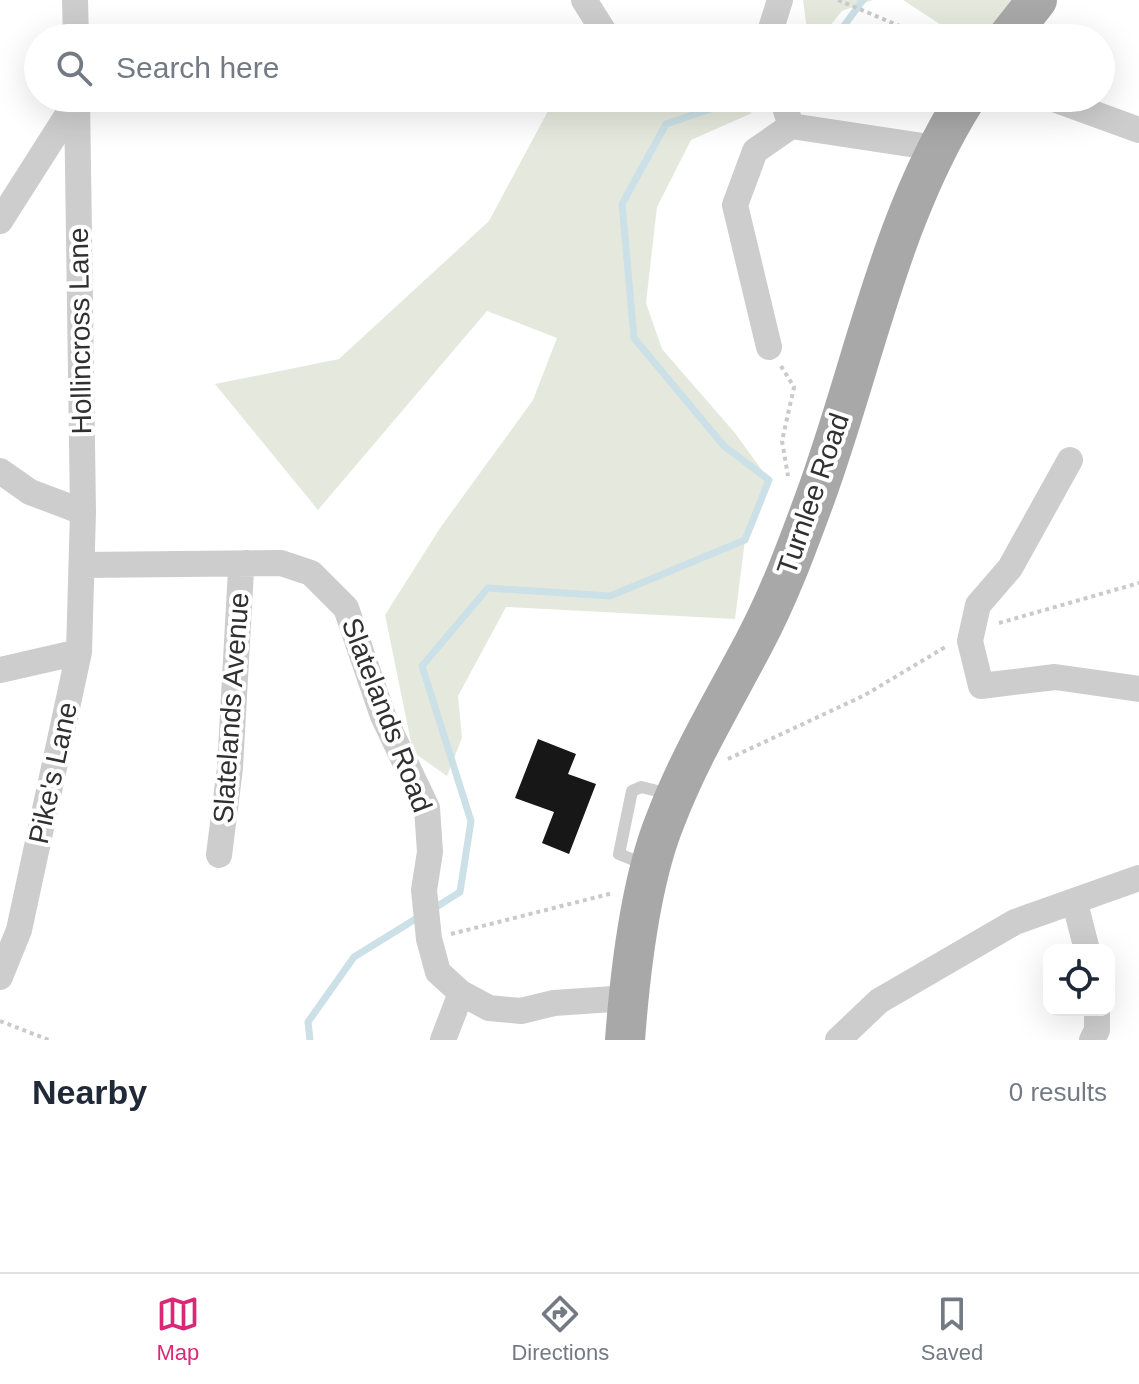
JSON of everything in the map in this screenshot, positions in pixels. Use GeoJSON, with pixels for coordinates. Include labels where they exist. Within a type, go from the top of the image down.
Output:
{"type":"FeatureCollection","features":[{"type":"Feature","properties":{"kind":"main road"},"geometry":{"type":"LineString","coordinates":[[1018,24],[1037,0]]}},
{"type":"Feature","properties":{"kind":"main road","name":"Turnlee Road"},"geometry":{"type":"LineString","coordinates":[[625,1040],[628,998],[663,823],[705,730],[780,591],[816,495],[910,204],[936,148],[958,112]]}},
{"type":"Feature","properties":{"kind":"street"},"geometry":{"type":"LineString","coordinates":[[75,0],[76,24]]}},
{"type":"Feature","properties":{"kind":"street"},"geometry":{"type":"LineString","coordinates":[[584,0],[599,24]]}},
{"type":"Feature","properties":{"kind":"street"},"geometry":{"type":"LineString","coordinates":[[772,24],[780,0]]}},
{"type":"Feature","properties":{"kind":"street"},"geometry":{"type":"LineString","coordinates":[[0,221],[69,112]]}},
{"type":"Feature","properties":{"kind":"street","name":"Hollincross Lane"},"geometry":{"type":"LineString","coordinates":[[77,112],[82,565]]}},
{"type":"Feature","properties":{"kind":"street"},"geometry":{"type":"LineString","coordinates":[[769,347],[735,205],[755,151],[783,112]]}},
{"type":"Feature","properties":{"kind":"street"},"geometry":{"type":"LineString","coordinates":[[797,112],[936,148]]}},
{"type":"Feature","properties":{"kind":"street"},"geometry":{"type":"LineString","coordinates":[[1090,112],[1139,130]]}},
{"type":"Feature","properties":{"kind":"street"},"geometry":{"type":"LineString","coordinates":[[1070,460],[1010,568],[978,605],[971,635],[981,686],[1055,677],[1139,689]]}},
{"type":"Feature","properties":{"kind":"street"},"geometry":{"type":"LineString","coordinates":[[0,471],[30,492],[83,512]]}},
{"type":"Feature","properties":{"kind":"street","name":"Slatelands Avenue"},"geometry":{"type":"LineString","coordinates":[[219,855],[230,768],[241,570],[246,563]]}},
{"type":"Feature","properties":{"kind":"street","name":"Slatelands Road"},"geometry":{"type":"LineString","coordinates":[[82,565],[281,563],[311,573],[346,608],[383,716],[427,808],[430,852],[424,890],[430,942]]}},
{"type":"Feature","properties":{"kind":"street","name":"Pike's Lane"},"geometry":{"type":"LineString","coordinates":[[0,977],[79,652],[82,565]]}},
{"type":"Feature","properties":{"kind":"street"},"geometry":{"type":"LineString","coordinates":[[0,670],[79,652]]}},
{"type":"Feature","properties":{"kind":"street"},"geometry":{"type":"LineString","coordinates":[[838,1040],[879,1001],[1015,922],[1139,878]]}},
{"type":"Feature","properties":{"kind":"street"},"geometry":{"type":"LineString","coordinates":[[1070,905],[1085,944]]}},
{"type":"Feature","properties":{"kind":"street"},"geometry":{"type":"LineString","coordinates":[[430,942],[438,972],[461,993],[489,1008],[521,1011],[554,1003],[628,998]]}},
{"type":"Feature","properties":{"kind":"street"},"geometry":{"type":"LineString","coordinates":[[443,1040],[461,993]]}},
{"type":"Feature","properties":{"kind":"street"},"geometry":{"type":"LineString","coordinates":[[1092,1040],[1097,1030],[1097,1016]]}},
{"type":"Feature","properties":{"kind":"path"},"geometry":{"type":"LineString","coordinates":[[840,1],[897,24]]}},
{"type":"Feature","properties":{"kind":"path"},"geometry":{"type":"LineString","coordinates":[[769,347],[794,387],[782,441],[789,479],[816,495]]}},
{"type":"Feature","properties":{"kind":"path"},"geometry":{"type":"LineString","coordinates":[[680,786],[798,729],[971,635],[1042,608],[1139,583]]}},
{"type":"Feature","properties":{"kind":"path"},"geometry":{"type":"LineString","coordinates":[[430,942],[651,876]]}},
{"type":"Feature","properties":{"kind":"path"},"geometry":{"type":"LineString","coordinates":[[0,1021],[49,1040]]}},
{"type":"Feature","properties":{"kind":"shaded area"},"geometry":{"type":"Polygon","coordinates":[[[803,0],[873,0],[842,11],[831,24],[806,24],[803,0]]]}},
{"type":"Feature","properties":{"kind":"shaded area"},"geometry":{"type":"Polygon","coordinates":[[[903,0],[1013,0],[994,24],[940,24],[903,0]]]}},
{"type":"Feature","properties":{"kind":"shaded area"},"geometry":{"type":"Polygon","coordinates":[[[547,112],[752,113],[691,140],[657,207],[646,303],[662,349],[735,433],[769,480],[745,540],[735,619],[506,607],[458,696],[462,738],[447,776],[413,752],[385,615],[440,528],[533,400],[557,338],[487,311],[318,510],[215,384],[339,359],[489,221],[547,112]]]}},
{"type":"Feature","properties":{"kind":"building"},"geometry":{"type":"Polygon","coordinates":[[[538,739],[576,754],[568,774],[596,784],[569,854],[542,843],[554,812],[515,798],[538,739]]]}},
{"type":"Feature","properties":{"kind":"waterway"},"geometry":{"type":"LineString","coordinates":[[845,24],[863,0]]}},
{"type":"Feature","properties":{"kind":"waterway"},"geometry":{"type":"LineString","coordinates":[[433,909],[460,892],[471,821],[422,666],[488,588],[610,596],[745,540],[769,480],[724,446],[634,338],[622,204],[666,124],[702,112]]}},
{"type":"Feature","properties":{"kind":"waterway"},"geometry":{"type":"LineString","coordinates":[[310,1040],[308,1022],[354,957],[422,915]]}}]}
